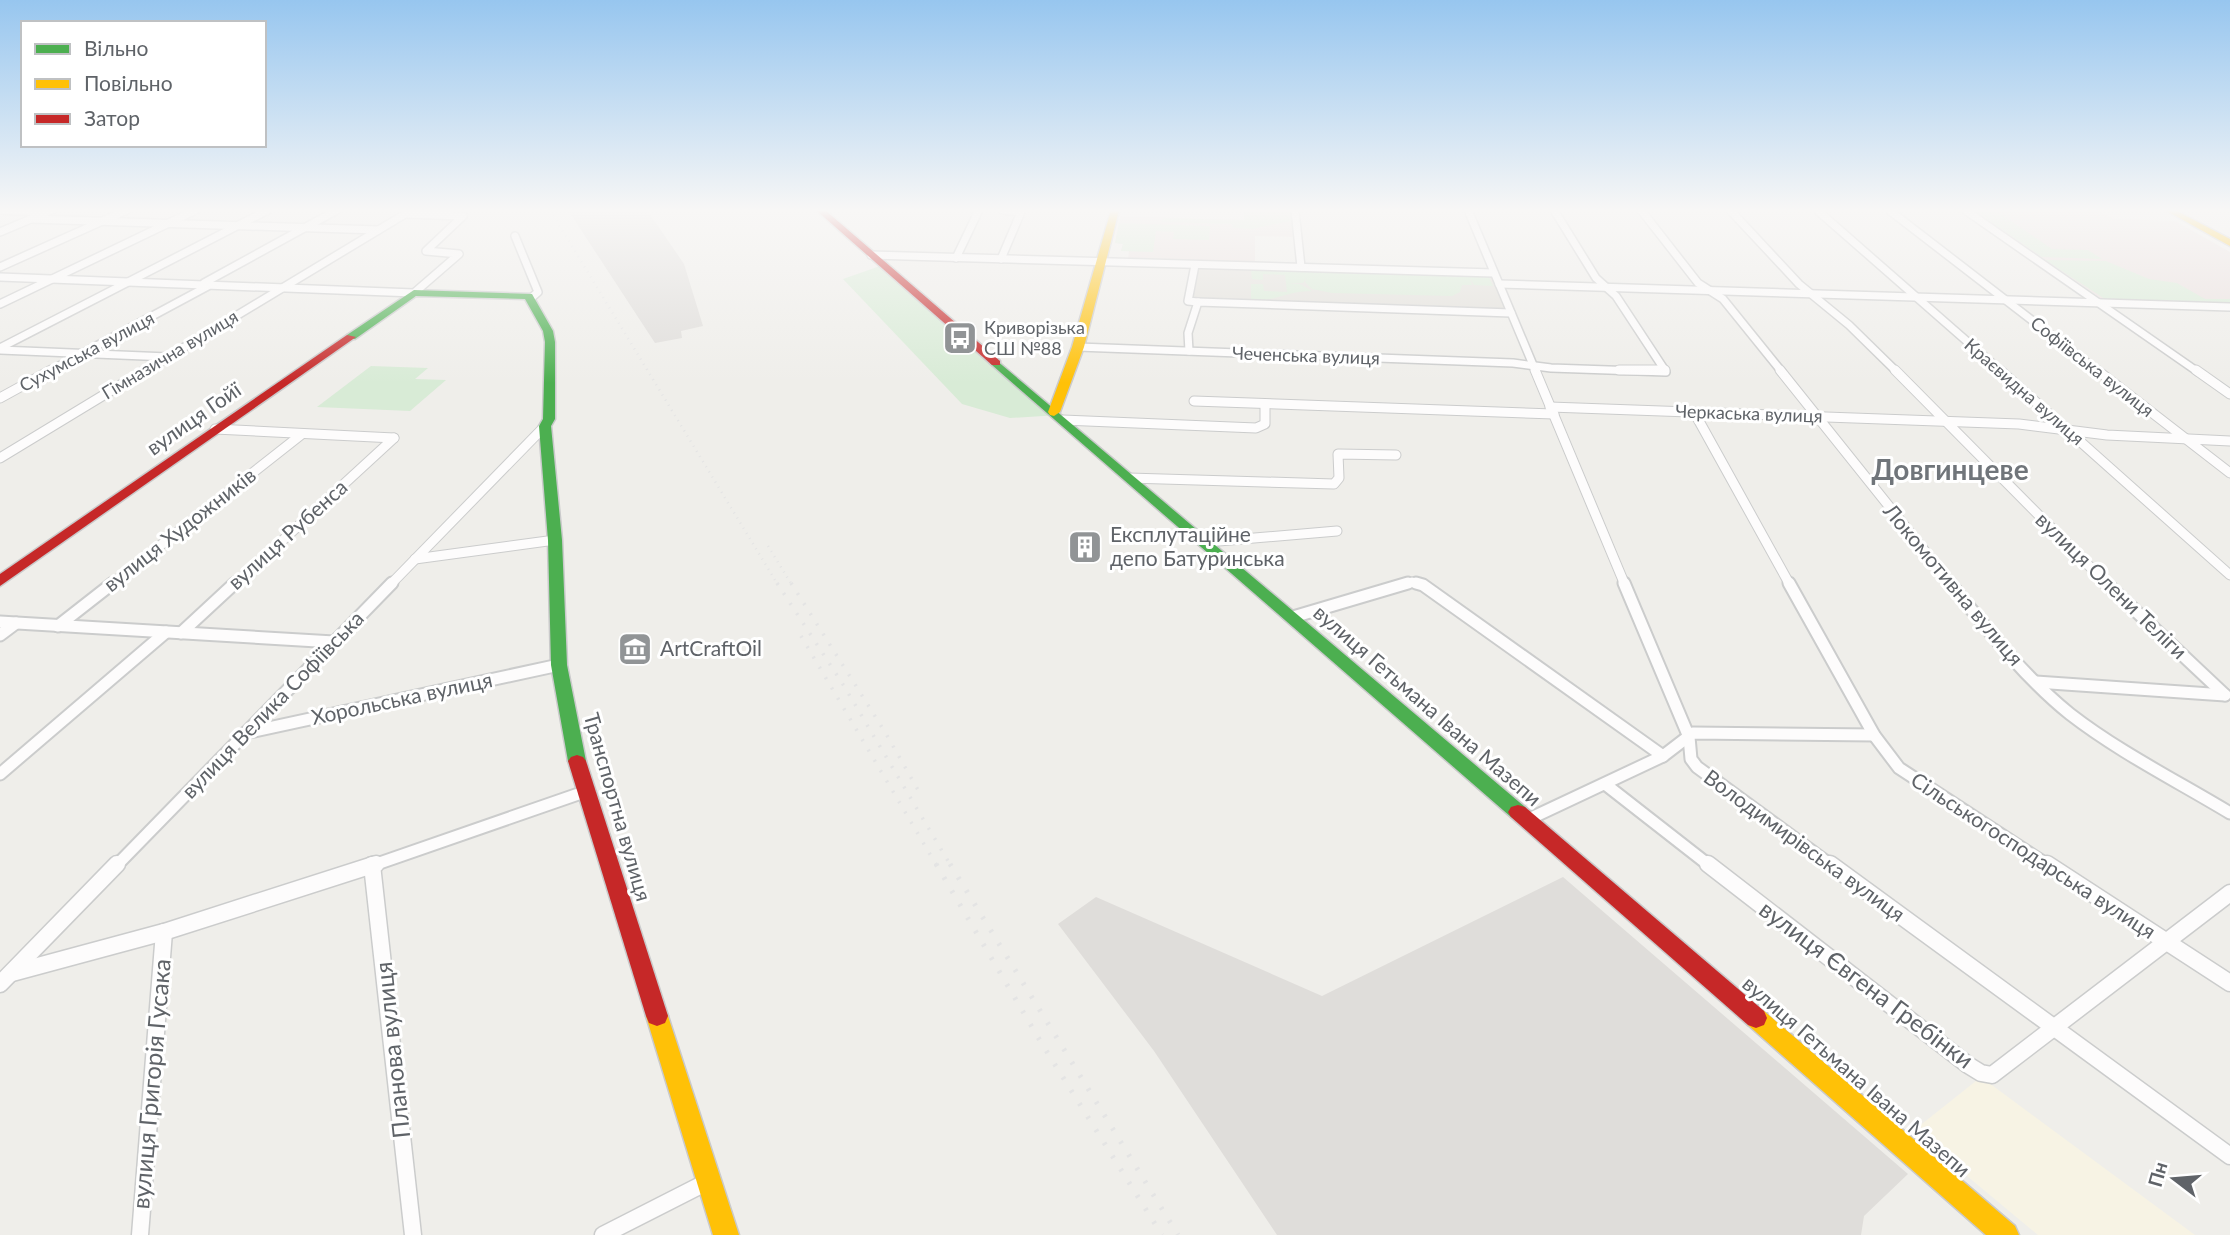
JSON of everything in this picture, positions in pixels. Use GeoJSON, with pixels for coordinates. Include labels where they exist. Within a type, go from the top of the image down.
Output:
{"type":"FeatureCollection","features":[{"type":"Feature","properties":{"kind":"street"},"geometry":{"type":"LineString","coordinates":[[0,304],[75,268]]}},
{"type":"Feature","properties":{"kind":"street"},"geometry":{"type":"LineString","coordinates":[[0,349],[157,268]]}},
{"type":"Feature","properties":{"kind":"street","name":"Сухумська вулиця"},"geometry":{"type":"LineString","coordinates":[[0,398],[236,268]]}},
{"type":"Feature","properties":{"kind":"street","name":"Гімназична вулиця"},"geometry":{"type":"LineString","coordinates":[[0,458],[316,268]]}},
{"type":"Feature","properties":{"kind":"street"},"geometry":{"type":"LineString","coordinates":[[414,293],[445,268]]}},
{"type":"Feature","properties":{"kind":"street","name":"Транспортна вулиця"},"geometry":{"type":"LineString","coordinates":[[528,268],[538,292],[530,299],[548,331],[550,342],[549,419],[545,426],[555,540],[559,665],[575,754],[726,1235]]}},
{"type":"Feature","properties":{"kind":"street","name":"вулиця Гетьмана Івана Мазепи"},"geometry":{"type":"LineString","coordinates":[[885,268],[1207,542],[2006,1235]]}},
{"type":"Feature","properties":{"kind":"street"},"geometry":{"type":"LineString","coordinates":[[1100,268],[1058,416],[1256,428],[1265,424],[1265,404]]}},
{"type":"Feature","properties":{"kind":"street"},"geometry":{"type":"LineString","coordinates":[[1194,268],[1188,301],[1511,313]]}},
{"type":"Feature","properties":{"kind":"street"},"geometry":{"type":"LineString","coordinates":[[1288,268],[1494,273]]}},
{"type":"Feature","properties":{"kind":"street","name":"Володимирівська вулиця"},"geometry":{"type":"LineString","coordinates":[[1492,268],[1689,737],[1692,758],[1697,768],[2230,1156]]}},
{"type":"Feature","properties":{"kind":"street"},"geometry":{"type":"LineString","coordinates":[[1534,367],[1666,372],[1616,296],[1596,278],[1590,268]]}},
{"type":"Feature","properties":{"kind":"street","name":"Локомотивна вулиця"},"geometry":{"type":"LineString","coordinates":[[1686,268],[1698,283],[1723,299],[1987,631],[2036,682],[2068,712],[2099,735],[2230,813]]}},
{"type":"Feature","properties":{"kind":"street","name":"вулиця Олени Теліги"},"geometry":{"type":"LineString","coordinates":[[1785,268],[1811,295],[1849,325],[1948,422],[2080,559],[2228,695]]}},
{"type":"Feature","properties":{"kind":"street","name":"Краєвидна вулиця"},"geometry":{"type":"LineString","coordinates":[[1881,268],[2230,575]]}},
{"type":"Feature","properties":{"kind":"street","name":"Софіївська вулиця"},"geometry":{"type":"LineString","coordinates":[[1964,268],[2230,473]]}},
{"type":"Feature","properties":{"kind":"street"},"geometry":{"type":"LineString","coordinates":[[2047,268],[2230,394]]}},
{"type":"Feature","properties":{"kind":"street"},"geometry":{"type":"LineString","coordinates":[[0,277],[523,296],[530,299]]}},
{"type":"Feature","properties":{"kind":"street"},"geometry":{"type":"LineString","coordinates":[[1499,285],[2230,307]]}},
{"type":"Feature","properties":{"kind":"street","name":"вулиця Гойї"},"geometry":{"type":"LineString","coordinates":[[0,582],[215,429],[414,293]]}},
{"type":"Feature","properties":{"kind":"street"},"geometry":{"type":"LineString","coordinates":[[1189,351],[1188,333],[1198,302]]}},
{"type":"Feature","properties":{"kind":"street"},"geometry":{"type":"LineString","coordinates":[[2213,306],[2230,317]]}},
{"type":"Feature","properties":{"kind":"street","name":"Чеченська вулиця"},"geometry":{"type":"LineString","coordinates":[[1077,347],[1513,363],[1534,367]]}},
{"type":"Feature","properties":{"kind":"street"},"geometry":{"type":"LineString","coordinates":[[0,349],[168,357]]}},
{"type":"Feature","properties":{"kind":"street","name":"Черкаська вулиця"},"geometry":{"type":"LineString","coordinates":[[1194,401],[1816,416],[2065,428],[2107,435],[2230,441]]}},
{"type":"Feature","properties":{"kind":"street","name":"Сільськогосподарська вулиця"},"geometry":{"type":"LineString","coordinates":[[1694,412],[1874,735],[1899,768],[2230,984]]}},
{"type":"Feature","properties":{"kind":"street","name":"вулиця Велика Софіївська"},"geometry":{"type":"LineString","coordinates":[[5,979],[545,426]]}},
{"type":"Feature","properties":{"kind":"street"},"geometry":{"type":"LineString","coordinates":[[215,429],[302,434]]}},
{"type":"Feature","properties":{"kind":"street","name":"вулиця Рубенса"},"geometry":{"type":"LineString","coordinates":[[181,633],[394,438],[302,434]]}},
{"type":"Feature","properties":{"kind":"street","name":"вулиця Художників"},"geometry":{"type":"LineString","coordinates":[[58,626],[302,434]]}},
{"type":"Feature","properties":{"kind":"street"},"geometry":{"type":"LineString","coordinates":[[1129,478],[1334,484],[1338,482],[1338,454],[1396,455]]}},
{"type":"Feature","properties":{"kind":"street"},"geometry":{"type":"LineString","coordinates":[[1207,542],[1337,531]]}},
{"type":"Feature","properties":{"kind":"street"},"geometry":{"type":"LineString","coordinates":[[415,559],[555,540]]}},
{"type":"Feature","properties":{"kind":"street"},"geometry":{"type":"LineString","coordinates":[[1293,617],[1412,582],[1423,585],[1663,756]]}},
{"type":"Feature","properties":{"kind":"street"},"geometry":{"type":"LineString","coordinates":[[0,622],[334,642]]}},
{"type":"Feature","properties":{"kind":"street"},"geometry":{"type":"LineString","coordinates":[[0,635],[16,622]]}},
{"type":"Feature","properties":{"kind":"street"},"geometry":{"type":"LineString","coordinates":[[0,774],[166,632]]}},
{"type":"Feature","properties":{"kind":"street","name":"Хорольська вулиця"},"geometry":{"type":"LineString","coordinates":[[245,733],[559,665]]}},
{"type":"Feature","properties":{"kind":"street"},"geometry":{"type":"LineString","coordinates":[[2036,682],[2228,695]]}},
{"type":"Feature","properties":{"kind":"street"},"geometry":{"type":"LineString","coordinates":[[1527,820],[1663,756],[1693,733],[1874,735]]}},
{"type":"Feature","properties":{"kind":"street","name":"вулиця Євгена Гребінки"},"geometry":{"type":"LineString","coordinates":[[1605,784],[1981,1073],[1992,1075],[2230,893]]}},
{"type":"Feature","properties":{"kind":"street"},"geometry":{"type":"LineString","coordinates":[[5,979],[164,932],[587,792]]}},
{"type":"Feature","properties":{"kind":"street","name":"Планова вулиця"},"geometry":{"type":"LineString","coordinates":[[372,865],[413,1235]]}},
{"type":"Feature","properties":{"kind":"street","name":"вулиця Григорія Гусака"},"geometry":{"type":"LineString","coordinates":[[140,1235],[164,932]]}},
{"type":"Feature","properties":{"kind":"street"},"geometry":{"type":"LineString","coordinates":[[603,1235],[710,1180]]}},
{"type":"Feature","properties":{"kind":"shaded area"},"geometry":{"type":"Polygon","coordinates":[[[606,268],[685,268],[703,326],[681,331],[682,338],[655,343],[606,268]]]}},
{"type":"Feature","properties":{"kind":"shaded area"},"geometry":{"type":"Polygon","coordinates":[[[1194,268],[1494,273],[1511,313],[1188,301],[1194,268]]]}},
{"type":"Feature","properties":{"kind":"shaded area"},"geometry":{"type":"Polygon","coordinates":[[[2057,268],[2230,268],[2230,306],[2102,299],[2057,268]]]}},
{"type":"Feature","properties":{"kind":"shaded area"},"geometry":{"type":"Polygon","coordinates":[[[1563,877],[1908,1174],[1864,1216],[1861,1235],[1277,1235],[1154,1051],[1058,924],[1096,897],[1322,996],[1563,877]]]}},
{"type":"Feature","properties":{"kind":"shaded area"},"geometry":{"type":"Polygon","coordinates":[[[1981,1077],[2195,1235],[2038,1235],[1913,1131],[1981,1077]]]}},
{"type":"Feature","properties":{"kind":"green space"},"geometry":{"type":"Polygon","coordinates":[[[875,268],[886,268],[1059,415],[1010,418],[962,404],[843,279],[875,268]]]}},
{"type":"Feature","properties":{"kind":"green space"},"geometry":{"type":"Polygon","coordinates":[[[1199,268],[1451,273],[1454,278],[1454,274],[1488,275],[1493,286],[1474,285],[1470,278],[1472,285],[1462,285],[1460,292],[1452,296],[1332,293],[1312,289],[1305,282],[1307,277],[1303,283],[1287,283],[1300,284],[1312,291],[1251,301],[1251,284],[1263,284],[1264,291],[1287,292],[1285,275],[1263,274],[1263,280],[1252,279],[1251,270],[1199,268]]]}},
{"type":"Feature","properties":{"kind":"green space"},"geometry":{"type":"Polygon","coordinates":[[[2057,268],[2122,268],[2149,279],[2177,283],[2205,299],[2230,299],[2230,306],[2108,301],[2057,268]]]}},
{"type":"Feature","properties":{"kind":"green space"},"geometry":{"type":"Polygon","coordinates":[[[371,366],[428,368],[415,379],[446,380],[410,411],[317,407],[371,366]]]}},
{"type":"Feature","properties":{"kind":"railway"},"geometry":{"type":"LineString","coordinates":[[585,268],[778,585]]}},
{"type":"Feature","properties":{"kind":"railway"},"geometry":{"type":"LineString","coordinates":[[768,546],[792,585]]}},
{"type":"Feature","properties":{"kind":"railway"},"geometry":{"type":"LineString","coordinates":[[777,583],[844,686],[951,866]]}},
{"type":"Feature","properties":{"kind":"railway"},"geometry":{"type":"LineString","coordinates":[[791,583],[885,732],[922,797]]}},
{"type":"Feature","properties":{"kind":"railway"},"geometry":{"type":"LineString","coordinates":[[801,636],[937,866]]}},
{"type":"Feature","properties":{"kind":"railway"},"geometry":{"type":"LineString","coordinates":[[936,864],[1042,1044],[1162,1235]]}},
{"type":"Feature","properties":{"kind":"railway"},"geometry":{"type":"LineString","coordinates":[[950,864],[1178,1235]]}},
{"type":"Feature","properties":{"kind":"traffic: fast"},"geometry":{"type":"LineString","coordinates":[[351,337],[414,293],[528,296],[548,331],[549,419],[545,426],[555,540],[559,665],[577,761]]}},
{"type":"Feature","properties":{"kind":"traffic: fast"},"geometry":{"type":"LineString","coordinates":[[996,363],[1518,812]]}},
{"type":"Feature","properties":{"kind":"traffic: slow"},"geometry":{"type":"LineString","coordinates":[[1054,412],[1078,347],[1099,268]]}},
{"type":"Feature","properties":{"kind":"traffic: slow"},"geometry":{"type":"LineString","coordinates":[[657,1016],[726,1235]]}},
{"type":"Feature","properties":{"kind":"traffic: slow"},"geometry":{"type":"LineString","coordinates":[[1756,1018],[2006,1235]]}},
{"type":"Feature","properties":{"kind":"traffic: jam"},"geometry":{"type":"LineString","coordinates":[[886,268],[996,363]]}},
{"type":"Feature","properties":{"kind":"traffic: jam"},"geometry":{"type":"LineString","coordinates":[[0,581],[351,337]]}},
{"type":"Feature","properties":{"kind":"traffic: jam"},"geometry":{"type":"LineString","coordinates":[[577,761],[657,1016]]}},
{"type":"Feature","properties":{"kind":"traffic: jam"},"geometry":{"type":"LineString","coordinates":[[1518,812],[1756,1018]]}},
{"type":"Feature","properties":{"kind":"place","name":"Криворізька СШ №88"},"geometry":{"type":"Point","coordinates":[960,338]}},
{"type":"Feature","properties":{"kind":"place","name":"Експлутаційне депо Батуринська"},"geometry":{"type":"Point","coordinates":[1085,547]}},
{"type":"Feature","properties":{"kind":"place","name":"ArtCraftOil"},"geometry":{"type":"Point","coordinates":[635,649]}},
{"type":"Feature","properties":{"kind":"district","name":"Довгинцеве"},"geometry":{"type":"Point","coordinates":[1950,470]}}]}
